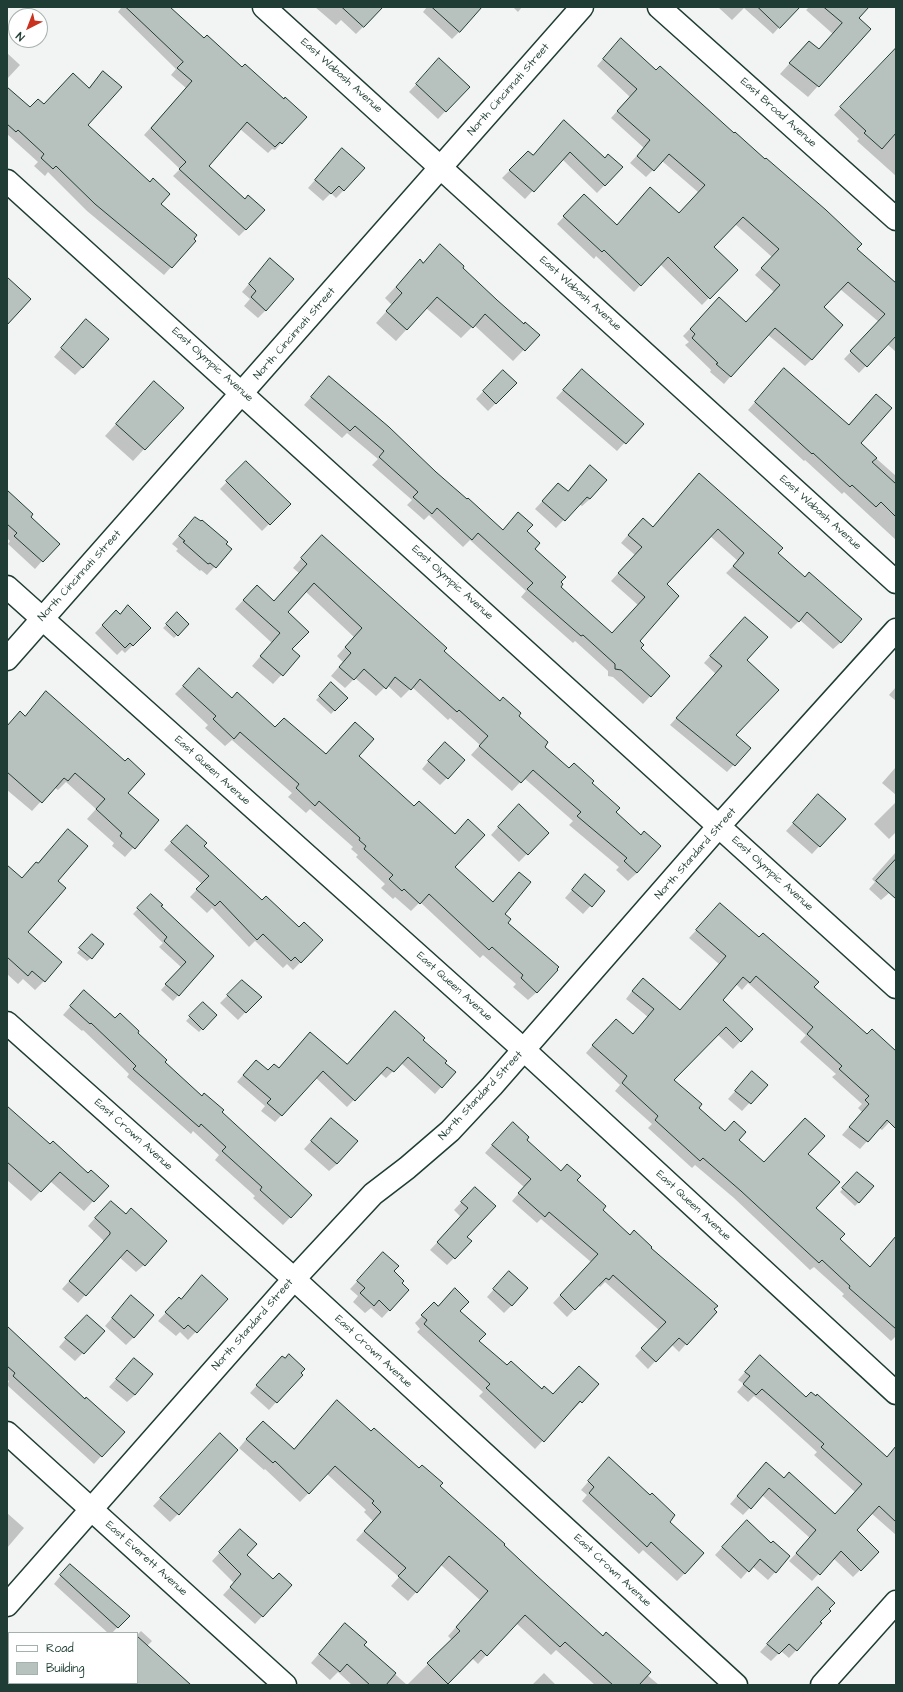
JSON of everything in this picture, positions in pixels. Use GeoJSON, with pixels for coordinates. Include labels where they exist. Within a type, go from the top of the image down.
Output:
{"type":"FeatureCollection","features":[{"type":"Feature","properties":{"kind":"street","name":"East Wabash Avenue"},"geometry":{"type":"LineString","coordinates":[[264,7],[896,582]]}},
{"type":"Feature","properties":{"kind":"street","name":"North Cincinnati Street"},"geometry":{"type":"LineString","coordinates":[[7,659],[582,7]]}},
{"type":"Feature","properties":{"kind":"street","name":"East Broad Avenue"},"geometry":{"type":"LineString","coordinates":[[659,7],[896,219]]}},
{"type":"Feature","properties":{"kind":"street","name":"East Olympic Avenue"},"geometry":{"type":"LineString","coordinates":[[7,181],[243,393],[896,987]]}},
{"type":"Feature","properties":{"kind":"street","name":"East Queen Avenue"},"geometry":{"type":"LineString","coordinates":[[7,587],[524,1050],[896,1393]]}},
{"type":"Feature","properties":{"kind":"street","name":"North Standard Street"},"geometry":{"type":"LineString","coordinates":[[7,1605],[294,1279],[373,1194],[407,1168],[450,1131],[524,1050],[719,826],[896,630]]}},
{"type":"Feature","properties":{"kind":"street","name":"East Crown Avenue"},"geometry":{"type":"LineString","coordinates":[[7,1023],[294,1279],[736,1685]]}},
{"type":"Feature","properties":{"kind":"street","name":"East Everett Avenue"},"geometry":{"type":"LineString","coordinates":[[7,1433],[285,1685]]}},
{"type":"Feature","properties":{"kind":"street"},"geometry":{"type":"LineString","coordinates":[[822,1685],[896,1602]]}},
{"type":"Feature","properties":{"kind":"building"},"geometry":{"type":"Polygon","coordinates":[[[126,7],[170,7],[204,38],[207,35],[242,67],[245,64],[284,99],[285,97],[307,117],[282,144],[280,142],[275,147],[247,122],[209,166],[245,199],[248,195],[265,210],[246,230],[179,169],[186,162],[151,128],[192,81],[177,68],[183,62],[126,7]]]}},
{"type":"Feature","properties":{"kind":"building"},"geometry":{"type":"Polygon","coordinates":[[[342,7],[383,7],[364,27],[342,7]]]}},
{"type":"Feature","properties":{"kind":"building"},"geometry":{"type":"Polygon","coordinates":[[[432,7],[482,7],[460,32],[432,7]]]}},
{"type":"Feature","properties":{"kind":"building"},"geometry":{"type":"Polygon","coordinates":[[[758,7],[800,7],[780,28],[758,7]]]}},
{"type":"Feature","properties":{"kind":"building"},"geometry":{"type":"Polygon","coordinates":[[[824,7],[869,7],[859,18],[871,29],[819,87],[789,63],[809,41],[819,49],[842,23],[824,7]]]}},
{"type":"Feature","properties":{"kind":"building"},"geometry":{"type":"Polygon","coordinates":[[[621,38],[656,70],[660,66],[734,133],[735,132],[826,210],[862,244],[857,249],[896,283],[896,336],[867,367],[850,351],[885,314],[848,282],[824,307],[843,325],[812,360],[775,328],[731,377],[716,364],[718,363],[692,338],[695,334],[690,329],[719,297],[746,322],[780,285],[761,268],[779,249],[743,217],[714,247],[738,270],[710,299],[668,257],[641,286],[604,250],[602,252],[563,216],[584,194],[617,225],[650,187],[679,213],[705,185],[669,154],[654,171],[637,156],[650,140],[617,111],[637,89],[603,59],[621,38]]]}},
{"type":"Feature","properties":{"kind":"building"},"geometry":{"type":"Polygon","coordinates":[[[896,48],[896,133],[882,149],[864,133],[866,131],[840,107],[896,48]]]}},
{"type":"Feature","properties":{"kind":"building"},"geometry":{"type":"Polygon","coordinates":[[[439,58],[470,87],[446,112],[416,84],[439,58]]]}},
{"type":"Feature","properties":{"kind":"building"},"geometry":{"type":"Polygon","coordinates":[[[103,71],[122,87],[88,125],[150,182],[153,178],[170,194],[161,204],[197,235],[194,239],[196,241],[172,268],[95,204],[56,166],[53,169],[41,158],[44,154],[18,130],[16,132],[7,124],[7,87],[30,107],[38,99],[44,104],[73,73],[89,88],[103,71]]]}},
{"type":"Feature","properties":{"kind":"building"},"geometry":{"type":"Polygon","coordinates":[[[564,120],[605,158],[608,154],[623,167],[605,186],[570,152],[534,192],[509,170],[528,151],[533,155],[564,120]]]}},
{"type":"Feature","properties":{"kind":"building"},"geometry":{"type":"Polygon","coordinates":[[[342,148],[365,168],[344,191],[339,186],[331,194],[315,180],[342,148]]]}},
{"type":"Feature","properties":{"kind":"building"},"geometry":{"type":"Polygon","coordinates":[[[440,244],[497,300],[524,324],[525,322],[540,335],[525,351],[485,314],[473,328],[437,297],[407,330],[386,311],[402,293],[396,287],[420,259],[423,263],[440,244]]]}},
{"type":"Feature","properties":{"kind":"building"},"geometry":{"type":"Polygon","coordinates":[[[270,258],[294,279],[266,311],[251,297],[256,291],[249,284],[270,258]]]}},
{"type":"Feature","properties":{"kind":"building"},"geometry":{"type":"Polygon","coordinates":[[[7,277],[31,299],[7,325],[7,277]]]}},
{"type":"Feature","properties":{"kind":"building"},"geometry":{"type":"Polygon","coordinates":[[[86,319],[109,339],[83,368],[61,348],[86,319]]]}},
{"type":"Feature","properties":{"kind":"building"},"geometry":{"type":"Polygon","coordinates":[[[784,368],[849,425],[876,394],[892,408],[861,443],[877,458],[872,462],[896,484],[896,517],[881,502],[876,507],[852,485],[850,487],[755,402],[784,368]]]}},
{"type":"Feature","properties":{"kind":"building"},"geometry":{"type":"Polygon","coordinates":[[[582,369],[644,424],[626,444],[563,390],[582,369]]]}},
{"type":"Feature","properties":{"kind":"building"},"geometry":{"type":"Polygon","coordinates":[[[503,370],[517,383],[496,404],[483,391],[503,370]]]}},
{"type":"Feature","properties":{"kind":"building"},"geometry":{"type":"Polygon","coordinates":[[[329,376],[389,427],[436,472],[467,499],[468,498],[503,530],[518,512],[533,525],[527,531],[540,543],[535,549],[566,577],[561,582],[563,584],[561,587],[612,633],[645,597],[618,573],[642,547],[628,535],[643,518],[653,527],[699,473],[783,548],[778,553],[805,577],[809,572],[862,619],[841,643],[807,612],[799,622],[733,566],[744,553],[718,529],[667,584],[679,596],[640,641],[644,645],[641,648],[670,676],[651,697],[621,670],[615,669],[615,664],[583,635],[581,636],[527,589],[533,583],[478,533],[472,540],[437,508],[432,514],[413,497],[418,492],[379,457],[384,451],[355,426],[350,431],[311,397],[329,376]]]}},
{"type":"Feature","properties":{"kind":"building"},"geometry":{"type":"Polygon","coordinates":[[[154,381],[184,408],[145,450],[116,424],[154,381]]]}},
{"type":"Feature","properties":{"kind":"building"},"geometry":{"type":"Polygon","coordinates":[[[246,461],[291,504],[270,525],[226,481],[246,461]]]}},
{"type":"Feature","properties":{"kind":"building"},"geometry":{"type":"Polygon","coordinates":[[[590,465],[607,480],[590,499],[587,497],[565,521],[542,501],[558,483],[568,491],[590,465]]]}},
{"type":"Feature","properties":{"kind":"building"},"geometry":{"type":"Polygon","coordinates":[[[7,490],[33,514],[31,517],[60,544],[43,562],[14,536],[17,533],[7,524],[7,490]]]}},
{"type":"Feature","properties":{"kind":"building"},"geometry":{"type":"Polygon","coordinates":[[[195,517],[201,521],[202,520],[228,542],[226,544],[232,549],[216,568],[210,563],[208,564],[183,542],[185,541],[179,536],[195,517]]]}},
{"type":"Feature","properties":{"kind":"building"},"geometry":{"type":"Polygon","coordinates":[[[322,535],[447,648],[444,651],[500,701],[503,697],[521,713],[519,716],[548,742],[545,747],[569,768],[574,763],[594,781],[592,783],[620,808],[616,812],[641,835],[644,831],[661,846],[637,873],[624,861],[627,858],[577,816],[581,812],[533,770],[521,783],[479,746],[488,736],[459,710],[457,712],[420,679],[411,690],[395,677],[386,689],[364,669],[354,680],[339,667],[351,653],[345,647],[362,628],[314,583],[288,612],[309,632],[292,649],[300,656],[283,676],[260,656],[280,633],[243,600],[257,585],[274,601],[307,564],[301,558],[322,535]]]}},
{"type":"Feature","properties":{"kind":"building"},"geometry":{"type":"Polygon","coordinates":[[[128,605],[151,628],[133,646],[130,643],[125,648],[102,625],[116,610],[120,614],[128,605]]]}},
{"type":"Feature","properties":{"kind":"building"},"geometry":{"type":"Polygon","coordinates":[[[177,612],[189,624],[178,636],[166,624],[177,612]]]}},
{"type":"Feature","properties":{"kind":"building"},"geometry":{"type":"Polygon","coordinates":[[[745,617],[768,637],[747,660],[779,690],[736,735],[751,748],[735,766],[676,718],[722,666],[710,656],[745,617]]]}},
{"type":"Feature","properties":{"kind":"building"},"geometry":{"type":"Polygon","coordinates":[[[199,668],[232,698],[237,692],[275,727],[284,718],[326,754],[355,722],[374,739],[359,756],[414,806],[419,801],[455,834],[468,819],[485,835],[455,867],[493,902],[519,872],[531,882],[505,914],[511,919],[508,923],[559,967],[557,969],[558,970],[537,993],[521,978],[523,975],[492,947],[489,950],[429,894],[420,904],[404,889],[402,891],[389,879],[393,875],[364,849],[366,846],[359,840],[360,838],[319,801],[315,806],[296,788],[299,784],[240,732],[234,739],[213,719],[216,716],[183,686],[199,668]]]}},
{"type":"Feature","properties":{"kind":"building"},"geometry":{"type":"Polygon","coordinates":[[[331,682],[348,698],[335,711],[319,696],[331,682]]]}},
{"type":"Feature","properties":{"kind":"building"},"geometry":{"type":"Polygon","coordinates":[[[46,691],[125,761],[128,758],[145,774],[128,793],[159,820],[135,849],[120,836],[122,833],[96,809],[105,799],[75,773],[68,781],[64,778],[42,803],[7,772],[7,726],[20,711],[25,716],[46,691]]]}},
{"type":"Feature","properties":{"kind":"building"},"geometry":{"type":"Polygon","coordinates":[[[445,742],[465,760],[448,779],[428,761],[445,742]]]}},
{"type":"Feature","properties":{"kind":"building"},"geometry":{"type":"Polygon","coordinates":[[[818,794],[846,819],[820,847],[793,823],[818,794]]]}},
{"type":"Feature","properties":{"kind":"building"},"geometry":{"type":"Polygon","coordinates":[[[519,804],[549,833],[528,855],[498,827],[519,804]]]}},
{"type":"Feature","properties":{"kind":"building"},"geometry":{"type":"Polygon","coordinates":[[[187,825],[207,843],[204,846],[262,900],[266,896],[299,927],[304,922],[323,940],[301,963],[295,957],[291,961],[263,934],[257,940],[220,901],[215,906],[196,889],[209,876],[171,842],[187,825]]]}},
{"type":"Feature","properties":{"kind":"building"},"geometry":{"type":"Polygon","coordinates":[[[68,829],[88,846],[58,881],[66,888],[28,932],[62,962],[45,982],[32,971],[28,976],[7,957],[7,865],[22,878],[36,862],[38,863],[68,829]]]}},
{"type":"Feature","properties":{"kind":"building"},"geometry":{"type":"Polygon","coordinates":[[[896,859],[896,899],[876,881],[896,859]]]}},
{"type":"Feature","properties":{"kind":"building"},"geometry":{"type":"Polygon","coordinates":[[[585,874],[605,891],[592,907],[572,890],[585,874]]]}},
{"type":"Feature","properties":{"kind":"building"},"geometry":{"type":"Polygon","coordinates":[[[151,894],[163,905],[161,906],[214,956],[179,996],[165,984],[186,962],[164,941],[167,937],[137,908],[151,894]]]}},
{"type":"Feature","properties":{"kind":"building"},"geometry":{"type":"Polygon","coordinates":[[[720,903],[759,937],[763,933],[819,982],[814,987],[867,1034],[872,1029],[896,1051],[896,1129],[887,1120],[868,1142],[849,1127],[869,1104],[865,1100],[869,1096],[839,1069],[842,1066],[807,1034],[813,1027],[756,976],[750,983],[743,977],[723,1000],[753,1029],[741,1042],[726,1027],[674,1080],[702,1104],[699,1108],[725,1131],[734,1121],[746,1132],[739,1140],[764,1162],[805,1118],[825,1136],[808,1154],[840,1182],[816,1208],[845,1234],[840,1239],[870,1267],[896,1236],[896,1329],[849,1288],[850,1286],[822,1260],[819,1263],[741,1191],[703,1158],[700,1161],[655,1120],[658,1116],[622,1083],[627,1076],[592,1045],[616,1019],[633,1034],[654,1009],[632,991],[643,978],[680,1010],[726,956],[696,930],[720,903]]]}},
{"type":"Feature","properties":{"kind":"building"},"geometry":{"type":"Polygon","coordinates":[[[92,934],[104,944],[92,959],[79,948],[92,934]]]}},
{"type":"Feature","properties":{"kind":"building"},"geometry":{"type":"Polygon","coordinates":[[[242,980],[262,997],[246,1013],[227,995],[242,980]]]}},
{"type":"Feature","properties":{"kind":"building"},"geometry":{"type":"Polygon","coordinates":[[[84,990],[115,1018],[120,1013],[139,1031],[138,1033],[167,1060],[165,1062],[202,1096],[204,1093],[224,1110],[222,1112],[312,1195],[291,1218],[260,1190],[262,1187],[222,1151],[226,1147],[201,1124],[199,1127],[133,1069],[136,1066],[130,1060],[91,1023],[90,1024],[70,1006],[84,990]]]}},
{"type":"Feature","properties":{"kind":"building"},"geometry":{"type":"Polygon","coordinates":[[[203,1002],[217,1015],[203,1030],[189,1016],[203,1002]]]}},
{"type":"Feature","properties":{"kind":"building"},"geometry":{"type":"Polygon","coordinates":[[[395,1011],[425,1038],[423,1040],[447,1061],[445,1063],[456,1072],[442,1088],[408,1057],[394,1072],[387,1067],[355,1101],[323,1071],[282,1116],[267,1103],[271,1099],[243,1075],[256,1060],[268,1070],[274,1064],[279,1068],[310,1032],[347,1064],[395,1011]]]}},
{"type":"Feature","properties":{"kind":"building"},"geometry":{"type":"Polygon","coordinates":[[[752,1071],[768,1085],[751,1104],[735,1091],[752,1071]]]}},
{"type":"Feature","properties":{"kind":"building"},"geometry":{"type":"Polygon","coordinates":[[[7,1106],[50,1144],[53,1141],[88,1173],[91,1170],[109,1186],[94,1202],[60,1172],[41,1192],[7,1162],[7,1106]]]}},
{"type":"Feature","properties":{"kind":"building"},"geometry":{"type":"Polygon","coordinates":[[[331,1118],[358,1141],[337,1164],[311,1141],[331,1118]]]}},
{"type":"Feature","properties":{"kind":"building"},"geometry":{"type":"Polygon","coordinates":[[[513,1122],[529,1137],[527,1140],[561,1171],[567,1164],[581,1176],[577,1180],[606,1206],[603,1210],[630,1235],[634,1230],[652,1247],[651,1248],[718,1306],[714,1309],[717,1312],[687,1345],[679,1338],[656,1362],[641,1348],[666,1322],[613,1275],[609,1280],[606,1278],[575,1310],[560,1295],[598,1254],[549,1212],[545,1217],[518,1193],[531,1179],[492,1145],[513,1122]]]}},
{"type":"Feature","properties":{"kind":"building"},"geometry":{"type":"Polygon","coordinates":[[[857,1172],[874,1186],[859,1203],[842,1188],[857,1172]]]}},
{"type":"Feature","properties":{"kind":"building"},"geometry":{"type":"Polygon","coordinates":[[[475,1187],[496,1206],[467,1237],[472,1241],[455,1259],[437,1242],[468,1208],[461,1202],[475,1187]]]}},
{"type":"Feature","properties":{"kind":"building"},"geometry":{"type":"Polygon","coordinates":[[[111,1201],[126,1214],[131,1208],[167,1241],[145,1266],[127,1250],[86,1296],[69,1281],[110,1234],[110,1232],[95,1218],[111,1201]]]}},
{"type":"Feature","properties":{"kind":"building"},"geometry":{"type":"Polygon","coordinates":[[[383,1252],[399,1266],[394,1271],[404,1281],[402,1283],[409,1290],[390,1311],[379,1300],[374,1306],[360,1293],[365,1288],[357,1281],[383,1252]]]}},
{"type":"Feature","properties":{"kind":"building"},"geometry":{"type":"Polygon","coordinates":[[[509,1271],[528,1288],[512,1306],[493,1289],[509,1271]]]}},
{"type":"Feature","properties":{"kind":"building"},"geometry":{"type":"Polygon","coordinates":[[[202,1275],[228,1299],[197,1333],[188,1325],[184,1329],[165,1312],[179,1297],[181,1299],[202,1275]]]}},
{"type":"Feature","properties":{"kind":"building"},"geometry":{"type":"Polygon","coordinates":[[[455,1288],[469,1302],[460,1311],[486,1334],[479,1341],[507,1365],[511,1361],[542,1389],[544,1386],[553,1394],[579,1366],[599,1384],[582,1403],[580,1401],[544,1442],[486,1388],[490,1384],[424,1324],[427,1320],[421,1315],[434,1302],[438,1306],[455,1288]]]}},
{"type":"Feature","properties":{"kind":"building"},"geometry":{"type":"Polygon","coordinates":[[[131,1295],[154,1315],[134,1338],[112,1318],[131,1295]]]}},
{"type":"Feature","properties":{"kind":"building"},"geometry":{"type":"Polygon","coordinates":[[[87,1315],[105,1331],[84,1354],[65,1338],[87,1315]]]}},
{"type":"Feature","properties":{"kind":"building"},"geometry":{"type":"Polygon","coordinates":[[[7,1326],[85,1399],[86,1397],[125,1432],[102,1457],[13,1376],[15,1373],[7,1366],[7,1326]]]}},
{"type":"Feature","properties":{"kind":"building"},"geometry":{"type":"Polygon","coordinates":[[[289,1354],[305,1369],[301,1373],[303,1375],[277,1403],[256,1385],[282,1356],[285,1358],[289,1354]]]}},
{"type":"Feature","properties":{"kind":"building"},"geometry":{"type":"Polygon","coordinates":[[[760,1355],[806,1397],[811,1392],[816,1396],[817,1394],[887,1457],[896,1446],[896,1522],[879,1506],[857,1530],[879,1552],[861,1571],[841,1551],[820,1575],[796,1553],[816,1530],[769,1488],[751,1509],[737,1496],[766,1462],[784,1478],[789,1472],[835,1514],[862,1484],[821,1447],[824,1444],[762,1389],[756,1395],[743,1384],[750,1376],[745,1372],[760,1355]]]}},
{"type":"Feature","properties":{"kind":"building"},"geometry":{"type":"Polygon","coordinates":[[[134,1358],[153,1374],[135,1395],[116,1379],[134,1358]]]}},
{"type":"Feature","properties":{"kind":"building"},"geometry":{"type":"Polygon","coordinates":[[[337,1400],[371,1431],[374,1428],[419,1468],[422,1465],[443,1483],[440,1486],[505,1544],[504,1545],[603,1636],[606,1632],[651,1672],[639,1685],[613,1685],[565,1642],[560,1647],[525,1615],[487,1656],[481,1650],[448,1684],[427,1663],[460,1631],[456,1627],[488,1591],[449,1556],[417,1593],[398,1576],[406,1568],[364,1531],[381,1512],[372,1503],[374,1501],[335,1466],[309,1494],[275,1461],[273,1463],[246,1439],[263,1421],[294,1449],[337,1400]]]}},
{"type":"Feature","properties":{"kind":"building"},"geometry":{"type":"Polygon","coordinates":[[[220,1433],[238,1450],[179,1515],[160,1498],[220,1433]]]}},
{"type":"Feature","properties":{"kind":"building"},"geometry":{"type":"Polygon","coordinates":[[[609,1457],[650,1495],[652,1493],[675,1515],[670,1522],[704,1553],[685,1574],[651,1542],[647,1547],[589,1493],[594,1487],[588,1481],[609,1457]]]}},
{"type":"Feature","properties":{"kind":"building"},"geometry":{"type":"Polygon","coordinates":[[[747,1520],[771,1543],[773,1541],[790,1556],[776,1573],[760,1559],[749,1572],[722,1547],[747,1520]]]}},
{"type":"Feature","properties":{"kind":"building"},"geometry":{"type":"Polygon","coordinates":[[[240,1529],[257,1544],[247,1555],[273,1579],[279,1573],[292,1585],[263,1617],[230,1587],[241,1574],[219,1552],[240,1529]]]}},
{"type":"Feature","properties":{"kind":"building"},"geometry":{"type":"Polygon","coordinates":[[[70,1564],[130,1616],[118,1628],[60,1575],[70,1564]]]}},
{"type":"Feature","properties":{"kind":"building"},"geometry":{"type":"Polygon","coordinates":[[[818,1587],[835,1603],[829,1609],[831,1611],[820,1622],[822,1623],[797,1651],[789,1644],[779,1654],[767,1644],[818,1587]]]}},
{"type":"Feature","properties":{"kind":"building"},"geometry":{"type":"Polygon","coordinates":[[[345,1623],[367,1642],[364,1645],[396,1673],[386,1685],[370,1685],[347,1664],[340,1672],[319,1654],[345,1623]]]}},
{"type":"Feature","properties":{"kind":"building"},"geometry":{"type":"Polygon","coordinates":[[[138,1637],[191,1685],[137,1685],[138,1637]]]}}]}
